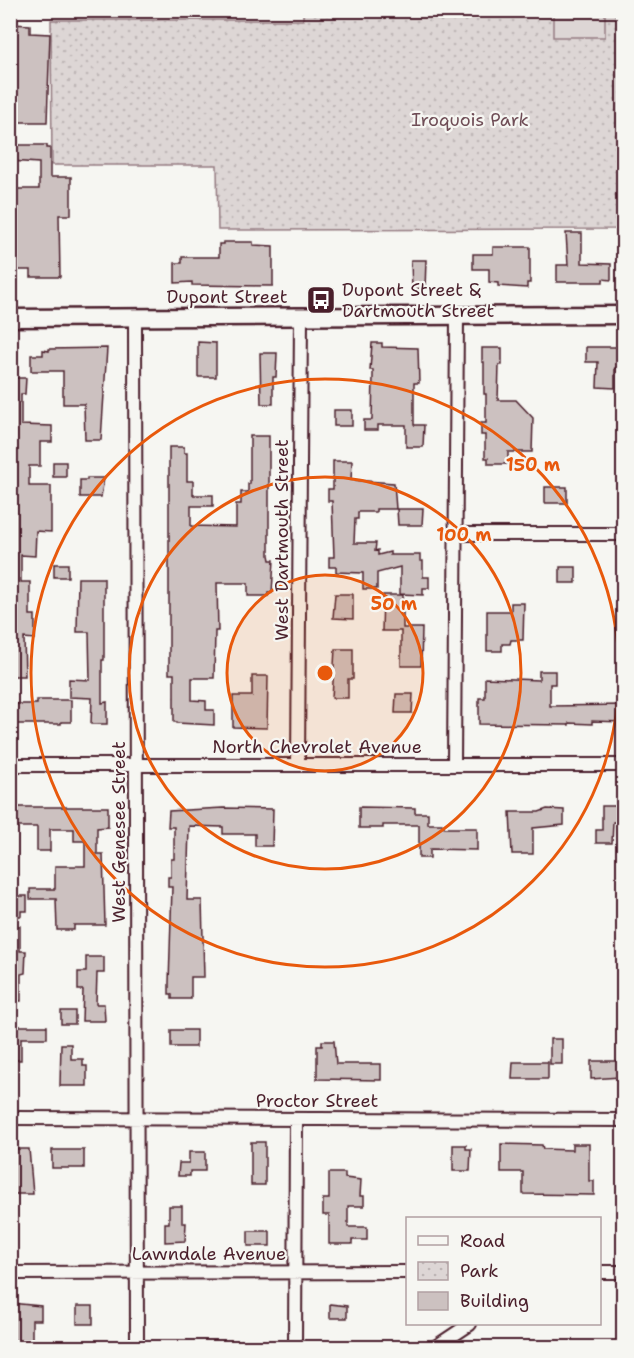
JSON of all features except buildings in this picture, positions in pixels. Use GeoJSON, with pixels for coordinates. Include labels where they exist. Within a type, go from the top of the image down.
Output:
{"type":"FeatureCollection","features":[{"type":"Feature","properties":{"kind":"street","name":"Dupont Street"},"geometry":{"type":"LineString","coordinates":[[10,318],[624,315]]}},
{"type":"Feature","properties":{"kind":"street","name":"West Dartmouth Street"},"geometry":{"type":"LineString","coordinates":[[298,765],[302,316]]}},
{"type":"Feature","properties":{"kind":"street"},"geometry":{"type":"LineString","coordinates":[[454,765],[457,316]]}},
{"type":"Feature","properties":{"kind":"street","name":"West Genesee Street"},"geometry":{"type":"LineString","coordinates":[[135,317],[137,1347]]}},
{"type":"Feature","properties":{"kind":"street"},"geometry":{"type":"LineString","coordinates":[[456,534],[624,534]]}},
{"type":"Feature","properties":{"kind":"street","name":"North Chevrolet Avenue"},"geometry":{"type":"LineString","coordinates":[[10,765],[624,765]]}},
{"type":"Feature","properties":{"kind":"street","name":"Proctor Street"},"geometry":{"type":"LineString","coordinates":[[10,1118],[624,1120]]}},
{"type":"Feature","properties":{"kind":"street"},"geometry":{"type":"LineString","coordinates":[[296,1120],[296,1347]]}},
{"type":"Feature","properties":{"kind":"street","name":"Lawndale Avenue"},"geometry":{"type":"LineString","coordinates":[[10,1273],[406,1272]]}},
{"type":"Feature","properties":{"kind":"street"},"geometry":{"type":"LineString","coordinates":[[601,1272],[624,1272]]}},
{"type":"Feature","properties":{"kind":"street"},"geometry":{"type":"LineString","coordinates":[[434,1347],[467,1325]]}},
{"type":"Feature","properties":{"kind":"green space","name":"Iroquois Park"},"geometry":{"type":"Polygon","coordinates":[[[303,10],[623,11],[623,229],[218,230],[217,165],[52,165],[51,20],[303,20],[303,10]]]}},
{"type":"Feature","properties":{"kind":"green space"},"geometry":{"type":"Polygon","coordinates":[[[553,11],[605,11],[605,37],[553,37],[553,11]]]}},
{"type":"Feature","properties":{"kind":"place","name":"Dupont Street & Dartmouth Street"},"geometry":{"type":"Point","coordinates":[321,300]}}]}
